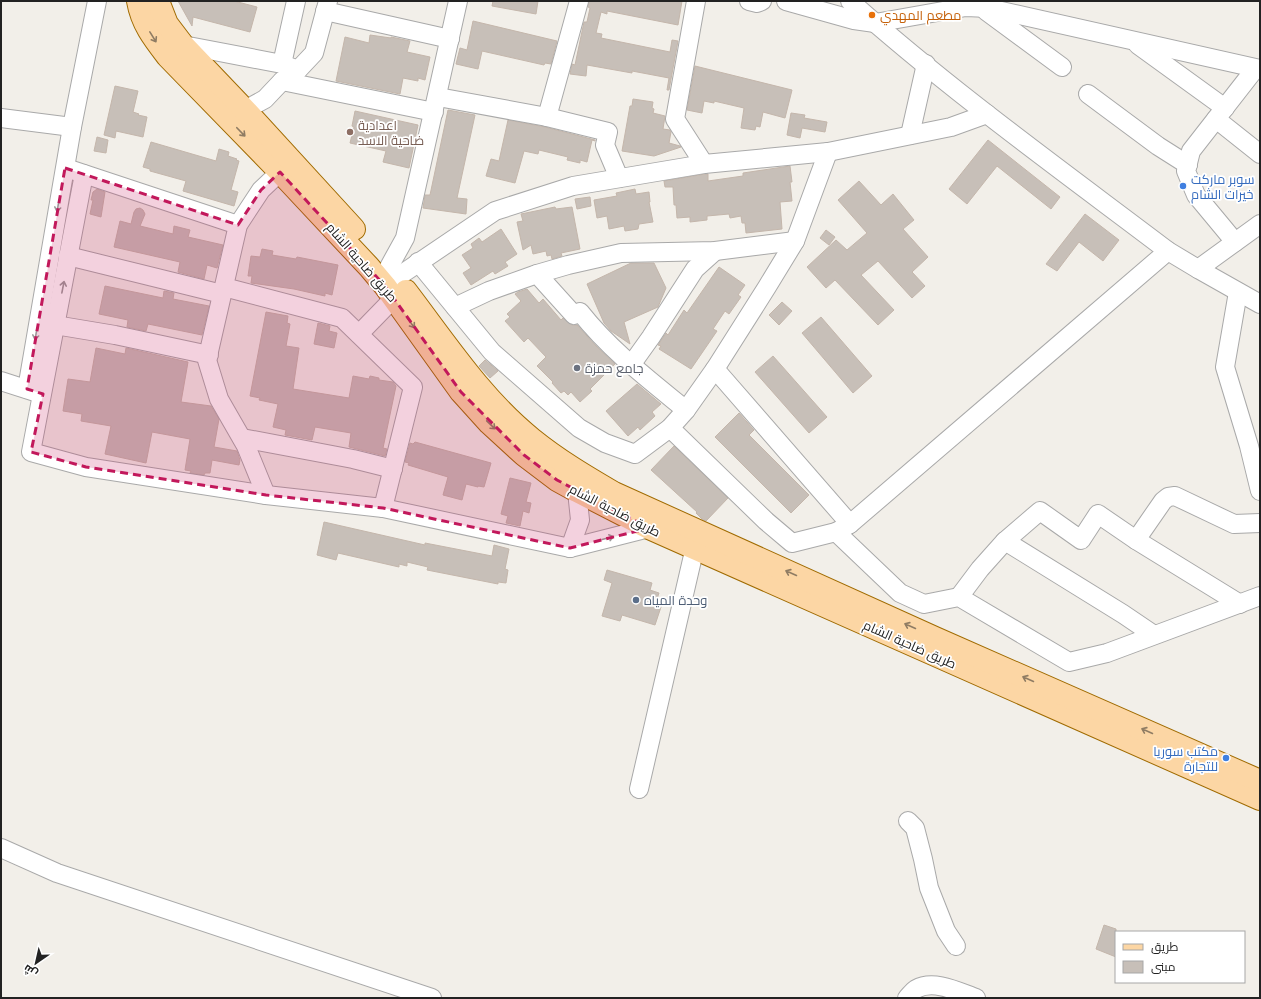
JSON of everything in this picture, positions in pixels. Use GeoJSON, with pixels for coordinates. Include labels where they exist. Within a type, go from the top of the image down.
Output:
{"type":"FeatureCollection","features":[{"type":"Feature","properties":{"kind":"main road","name":"طريق ضاحية الشام"},"geometry":{"type":"LineString","coordinates":[[138,1],[140,12],[152,37],[168,57],[280,172],[369,267],[393,281],[461,392],[489,423],[524,455],[557,480],[649,528],[695,547],[1260,799]]}},
{"type":"Feature","properties":{"kind":"main road","name":"طريق ضاحية الشام"},"geometry":{"type":"LineString","coordinates":[[158,1],[167,24],[183,45],[245,110],[393,281],[476,383],[531,439],[570,468],[614,493],[935,638],[1260,781]]}},
{"type":"Feature","properties":{"kind":"street"},"geometry":{"type":"LineString","coordinates":[[97,1],[65,168],[35,392],[32,452],[86,467],[266,495],[383,508],[570,548],[649,528]]}},
{"type":"Feature","properties":{"kind":"street"},"geometry":{"type":"LineString","coordinates":[[287,72],[296,1]]}},
{"type":"Feature","properties":{"kind":"street"},"geometry":{"type":"LineString","coordinates":[[359,334],[393,281],[405,238],[436,105],[458,1]]}},
{"type":"Feature","properties":{"kind":"street"},"geometry":{"type":"LineString","coordinates":[[548,117],[579,1]]}},
{"type":"Feature","properties":{"kind":"street"},"geometry":{"type":"LineString","coordinates":[[696,1],[674,119],[704,164]]}},
{"type":"Feature","properties":{"kind":"street"},"geometry":{"type":"LineString","coordinates":[[750,1],[757,3],[762,1]]}},
{"type":"Feature","properties":{"kind":"street"},"geometry":{"type":"LineString","coordinates":[[786,1],[854,20],[875,23],[966,7],[983,8],[1258,69],[1220,113],[1191,151],[1186,171],[1196,195],[1235,242]]}},
{"type":"Feature","properties":{"kind":"street"},"geometry":{"type":"LineString","coordinates":[[850,1],[987,114],[1168,251],[1260,304]]}},
{"type":"Feature","properties":{"kind":"street"},"geometry":{"type":"LineString","coordinates":[[245,110],[265,99],[287,72],[314,53],[323,4],[450,39]]}},
{"type":"Feature","properties":{"kind":"street"},"geometry":{"type":"LineString","coordinates":[[983,8],[1062,67]]}},
{"type":"Feature","properties":{"kind":"street"},"geometry":{"type":"LineString","coordinates":[[1132,40],[1220,113],[1260,154]]}},
{"type":"Feature","properties":{"kind":"street"},"geometry":{"type":"LineString","coordinates":[[183,45],[287,72],[436,105],[548,117],[608,132],[605,145],[619,178]]}},
{"type":"Feature","properties":{"kind":"street"},"geometry":{"type":"LineString","coordinates":[[910,135],[926,64]]}},
{"type":"Feature","properties":{"kind":"street"},"geometry":{"type":"LineString","coordinates":[[1088,94],[1158,146],[1188,165]]}},
{"type":"Feature","properties":{"kind":"street"},"geometry":{"type":"LineString","coordinates":[[393,281],[418,262],[495,211],[573,186],[704,164],[828,152],[951,127],[987,114]]}},
{"type":"Feature","properties":{"kind":"street"},"geometry":{"type":"LineString","coordinates":[[1,118],[72,127]]}},
{"type":"Feature","properties":{"kind":"street"},"geometry":{"type":"LineString","coordinates":[[418,262],[492,352],[579,428],[606,443],[635,454],[670,428],[686,410],[715,369],[795,241],[828,152]]}},
{"type":"Feature","properties":{"kind":"street"},"geometry":{"type":"LineString","coordinates":[[65,168],[238,225]]}},
{"type":"Feature","properties":{"kind":"street"},"geometry":{"type":"LineString","coordinates":[[266,495],[242,438],[219,399],[207,360],[238,225],[261,190],[280,172]]}},
{"type":"Feature","properties":{"kind":"street"},"geometry":{"type":"LineString","coordinates":[[35,392],[56,325],[84,174]]}},
{"type":"Feature","properties":{"kind":"street"},"geometry":{"type":"LineString","coordinates":[[1198,269],[1260,224]]}},
{"type":"Feature","properties":{"kind":"street"},"geometry":{"type":"LineString","coordinates":[[455,306],[489,291],[538,274],[568,265],[620,254],[715,251],[795,241]]}},
{"type":"Feature","properties":{"kind":"street"},"geometry":{"type":"LineString","coordinates":[[631,365],[696,269],[715,251]]}},
{"type":"Feature","properties":{"kind":"street"},"geometry":{"type":"LineString","coordinates":[[670,428],[766,521],[792,543],[843,528],[1168,251]]}},
{"type":"Feature","properties":{"kind":"street"},"geometry":{"type":"LineString","coordinates":[[68,256],[342,318],[413,387],[383,508]]}},
{"type":"Feature","properties":{"kind":"street"},"geometry":{"type":"LineString","coordinates":[[538,274],[574,315],[580,312],[611,347],[686,410]]}},
{"type":"Feature","properties":{"kind":"street"},"geometry":{"type":"LineString","coordinates":[[1238,292],[1225,368],[1254,444],[1260,491]]}},
{"type":"Feature","properties":{"kind":"street"},"geometry":{"type":"LineString","coordinates":[[56,325],[115,334],[209,355]]}},
{"type":"Feature","properties":{"kind":"street"},"geometry":{"type":"LineString","coordinates":[[715,369],[843,528],[900,593],[924,604],[959,597],[1070,662],[1107,653],[1260,596]]}},
{"type":"Feature","properties":{"kind":"street"},"geometry":{"type":"LineString","coordinates":[[1,381],[35,392]]}},
{"type":"Feature","properties":{"kind":"street"},"geometry":{"type":"LineString","coordinates":[[242,438],[353,459],[393,469]]}},
{"type":"Feature","properties":{"kind":"street"},"geometry":{"type":"LineString","coordinates":[[570,548],[580,520],[577,491]]}},
{"type":"Feature","properties":{"kind":"street"},"geometry":{"type":"LineString","coordinates":[[1136,540],[1163,501],[1168,497],[1175,496],[1234,524],[1260,523]]}},
{"type":"Feature","properties":{"kind":"street"},"geometry":{"type":"LineString","coordinates":[[959,597],[980,569],[1006,541],[1040,511],[1081,540],[1098,514],[1136,540],[1240,604]]}},
{"type":"Feature","properties":{"kind":"street"},"geometry":{"type":"LineString","coordinates":[[1006,541],[1123,614],[1154,636]]}},
{"type":"Feature","properties":{"kind":"street"},"geometry":{"type":"LineString","coordinates":[[639,789],[695,547]]}},
{"type":"Feature","properties":{"kind":"street"},"geometry":{"type":"LineString","coordinates":[[908,822],[915,828],[929,888],[946,931],[956,946]]}},
{"type":"Feature","properties":{"kind":"street"},"geometry":{"type":"LineString","coordinates":[[1,848],[57,873],[432,998]]}},
{"type":"Feature","properties":{"kind":"street"},"geometry":{"type":"LineString","coordinates":[[907,998],[916,990],[928,985],[942,987],[976,998]]}},
{"type":"Feature","properties":{"kind":"highlighted area"},"geometry":{"type":"Polygon","coordinates":[[[65,168],[238,225],[261,190],[280,172],[385,286],[461,392],[524,455],[557,480],[649,528],[570,548],[383,508],[266,495],[86,467],[31,452],[43,394],[27,389],[65,168]]]}},
{"type":"Feature","properties":{"kind":"building"},"geometry":{"type":"Polygon","coordinates":[[[178,1],[234,1],[257,7],[250,32],[193,17],[192,26],[178,1]]]}},
{"type":"Feature","properties":{"kind":"building"},"geometry":{"type":"Polygon","coordinates":[[[493,1],[538,1],[536,14],[492,6],[493,1]]]}},
{"type":"Feature","properties":{"kind":"building"},"geometry":{"type":"Polygon","coordinates":[[[589,1],[682,1],[678,25],[607,11],[607,14],[601,12],[596,33],[602,34],[601,38],[670,52],[672,40],[678,41],[669,90],[667,90],[669,78],[632,71],[632,73],[587,65],[586,76],[570,74],[572,64],[575,65],[584,22],[587,22],[590,8],[588,7],[589,1]]]}},
{"type":"Feature","properties":{"kind":"building"},"geometry":{"type":"Polygon","coordinates":[[[473,21],[557,41],[551,64],[545,63],[544,65],[482,51],[478,69],[456,64],[460,48],[467,50],[473,21]]]}},
{"type":"Feature","properties":{"kind":"building"},"geometry":{"type":"Polygon","coordinates":[[[370,35],[410,41],[407,52],[430,57],[425,80],[418,78],[418,81],[403,78],[400,94],[336,81],[345,37],[369,43],[370,35]]]}},
{"type":"Feature","properties":{"kind":"building"},"geometry":{"type":"Polygon","coordinates":[[[695,66],[792,90],[785,118],[763,112],[760,127],[756,126],[755,130],[741,128],[744,108],[714,101],[714,103],[704,101],[702,113],[687,110],[695,66]]]}},
{"type":"Feature","properties":{"kind":"building"},"geometry":{"type":"Polygon","coordinates":[[[115,86],[138,91],[133,112],[147,117],[143,137],[116,131],[115,138],[104,135],[115,86]]]}},
{"type":"Feature","properties":{"kind":"building"},"geometry":{"type":"Polygon","coordinates":[[[633,99],[653,102],[653,113],[665,116],[663,129],[670,130],[671,132],[669,143],[681,147],[654,156],[622,151],[630,106],[632,106],[633,99]]]}},
{"type":"Feature","properties":{"kind":"building"},"geometry":{"type":"Polygon","coordinates":[[[448,110],[475,115],[457,198],[467,199],[466,214],[423,208],[425,195],[430,195],[448,110]]]}},
{"type":"Feature","properties":{"kind":"building"},"geometry":{"type":"Polygon","coordinates":[[[355,111],[418,125],[409,168],[383,162],[386,151],[350,143],[354,127],[352,126],[355,111]]]}},
{"type":"Feature","properties":{"kind":"building"},"geometry":{"type":"Polygon","coordinates":[[[791,113],[805,115],[804,118],[827,122],[825,132],[802,128],[800,138],[787,135],[791,113]]]}},
{"type":"Feature","properties":{"kind":"building"},"geometry":{"type":"Polygon","coordinates":[[[508,120],[545,127],[595,140],[595,141],[592,140],[587,162],[580,160],[580,163],[567,160],[568,157],[539,150],[538,154],[524,151],[515,183],[486,176],[491,159],[499,161],[508,120]]]}},
{"type":"Feature","properties":{"kind":"building"},"geometry":{"type":"Polygon","coordinates":[[[97,137],[108,140],[106,153],[94,151],[97,137]]]}},
{"type":"Feature","properties":{"kind":"building"},"geometry":{"type":"Polygon","coordinates":[[[988,140],[1060,197],[1051,209],[997,166],[967,204],[949,189],[988,140]]]}},
{"type":"Feature","properties":{"kind":"building"},"geometry":{"type":"Polygon","coordinates":[[[151,142],[216,161],[219,149],[229,152],[228,156],[239,161],[231,190],[238,192],[234,206],[183,191],[186,181],[150,171],[150,169],[143,167],[151,142]]]}},
{"type":"Feature","properties":{"kind":"building"},"geometry":{"type":"Polygon","coordinates":[[[790,166],[792,201],[780,202],[782,229],[746,233],[745,223],[742,223],[741,216],[730,218],[729,214],[707,216],[707,220],[690,222],[690,217],[677,218],[676,205],[674,205],[673,187],[665,187],[664,181],[708,174],[708,181],[743,176],[743,173],[790,166]]]}},
{"type":"Feature","properties":{"kind":"building"},"geometry":{"type":"Polygon","coordinates":[[[859,181],[881,205],[893,194],[914,220],[903,229],[928,257],[912,272],[925,286],[912,298],[878,261],[861,275],[894,310],[878,325],[835,280],[826,288],[807,267],[836,240],[847,250],[867,233],[838,200],[859,181]]]}},
{"type":"Feature","properties":{"kind":"building"},"geometry":{"type":"Polygon","coordinates":[[[97,189],[105,192],[101,217],[90,214],[93,192],[97,189]]]}},
{"type":"Feature","properties":{"kind":"building"},"geometry":{"type":"Polygon","coordinates":[[[635,189],[636,194],[649,192],[649,202],[653,222],[639,224],[638,229],[625,231],[624,226],[609,229],[607,216],[597,218],[594,200],[617,196],[616,193],[635,189]]]}},
{"type":"Feature","properties":{"kind":"building"},"geometry":{"type":"Polygon","coordinates":[[[590,197],[591,206],[577,209],[575,199],[590,197]]]}},
{"type":"Feature","properties":{"kind":"building"},"geometry":{"type":"Polygon","coordinates":[[[555,207],[556,209],[572,207],[580,249],[561,253],[562,256],[552,259],[551,255],[547,256],[546,251],[533,254],[531,245],[523,250],[517,222],[523,221],[521,214],[555,207]]]}},
{"type":"Feature","properties":{"kind":"building"},"geometry":{"type":"Polygon","coordinates":[[[140,208],[145,214],[140,226],[173,234],[174,226],[190,230],[188,237],[223,245],[217,268],[207,265],[204,279],[178,272],[180,262],[114,247],[120,221],[131,224],[134,212],[136,209],[140,208]]]}},
{"type":"Feature","properties":{"kind":"building"},"geometry":{"type":"Polygon","coordinates":[[[1085,214],[1119,240],[1103,261],[1079,242],[1057,271],[1046,264],[1085,214]]]}},
{"type":"Feature","properties":{"kind":"building"},"geometry":{"type":"Polygon","coordinates":[[[501,229],[517,254],[505,262],[508,266],[495,274],[493,271],[471,285],[463,273],[471,268],[462,255],[473,248],[471,244],[479,238],[482,242],[501,229]]]}},
{"type":"Feature","properties":{"kind":"building"},"geometry":{"type":"Polygon","coordinates":[[[826,230],[835,237],[829,245],[820,238],[826,230]]]}},
{"type":"Feature","properties":{"kind":"building"},"geometry":{"type":"Polygon","coordinates":[[[262,249],[273,251],[272,255],[296,259],[297,257],[338,265],[332,295],[325,293],[325,296],[294,289],[251,283],[252,276],[248,276],[251,256],[260,257],[262,249]]]}},
{"type":"Feature","properties":{"kind":"building"},"geometry":{"type":"Polygon","coordinates":[[[631,263],[654,263],[666,288],[658,307],[624,322],[630,344],[611,331],[604,323],[587,284],[631,263]]]}},
{"type":"Feature","properties":{"kind":"building"},"geometry":{"type":"Polygon","coordinates":[[[719,267],[745,285],[738,295],[741,297],[729,314],[725,311],[713,329],[717,331],[691,369],[659,349],[661,346],[658,345],[666,333],[668,335],[684,310],[687,313],[719,267]]]}},
{"type":"Feature","properties":{"kind":"building"},"geometry":{"type":"Polygon","coordinates":[[[105,286],[163,298],[164,291],[174,293],[173,299],[209,306],[202,335],[148,324],[146,331],[127,327],[128,320],[99,314],[105,286]]]}},
{"type":"Feature","properties":{"kind":"building"},"geometry":{"type":"Polygon","coordinates":[[[527,289],[539,303],[543,299],[561,320],[563,318],[572,325],[577,325],[615,364],[590,389],[592,391],[580,402],[571,392],[568,395],[564,391],[561,393],[552,383],[553,382],[537,366],[546,357],[528,338],[524,342],[505,321],[510,317],[507,314],[521,301],[515,294],[527,289]]]}},
{"type":"Feature","properties":{"kind":"building"},"geometry":{"type":"Polygon","coordinates":[[[782,302],[792,311],[779,325],[769,315],[782,302]]]}},
{"type":"Feature","properties":{"kind":"building"},"geometry":{"type":"Polygon","coordinates":[[[266,312],[288,316],[287,323],[290,324],[286,346],[299,348],[293,389],[349,398],[353,376],[369,379],[370,376],[379,378],[379,380],[393,382],[396,386],[383,448],[387,449],[385,456],[349,447],[351,433],[315,427],[312,440],[285,435],[286,430],[273,427],[278,404],[259,400],[260,398],[250,396],[266,312]]]}},
{"type":"Feature","properties":{"kind":"building"},"geometry":{"type":"Polygon","coordinates":[[[821,317],[872,376],[853,393],[802,333],[821,317]]]}},
{"type":"Feature","properties":{"kind":"building"},"geometry":{"type":"Polygon","coordinates":[[[318,323],[330,326],[329,331],[337,333],[334,348],[314,344],[318,323]]]}},
{"type":"Feature","properties":{"kind":"building"},"geometry":{"type":"Polygon","coordinates":[[[96,348],[125,354],[126,348],[188,362],[181,402],[211,406],[219,419],[214,447],[237,451],[240,460],[239,465],[212,460],[210,473],[205,473],[204,475],[190,473],[191,471],[185,470],[190,439],[152,432],[146,463],[105,454],[111,426],[81,421],[82,414],[63,411],[68,379],[90,382],[96,348]]]}},
{"type":"Feature","properties":{"kind":"building"},"geometry":{"type":"Polygon","coordinates":[[[773,356],[827,417],[809,433],[755,372],[773,356]]]}},
{"type":"Feature","properties":{"kind":"building"},"geometry":{"type":"Polygon","coordinates":[[[485,360],[498,371],[490,378],[479,366],[485,360]]]}},
{"type":"Feature","properties":{"kind":"building"},"geometry":{"type":"Polygon","coordinates":[[[637,384],[661,404],[652,412],[655,416],[640,430],[638,427],[628,436],[606,411],[637,384]]]}},
{"type":"Feature","properties":{"kind":"building"},"geometry":{"type":"Polygon","coordinates":[[[739,413],[754,430],[749,435],[809,495],[791,513],[715,437],[739,413]]]}},
{"type":"Feature","properties":{"kind":"building"},"geometry":{"type":"Polygon","coordinates":[[[415,442],[491,463],[484,487],[466,484],[462,500],[443,495],[448,477],[408,465],[409,463],[405,462],[410,443],[413,444],[415,442]]]}},
{"type":"Feature","properties":{"kind":"building"},"geometry":{"type":"Polygon","coordinates":[[[674,446],[728,498],[706,521],[702,519],[696,513],[697,512],[651,470],[674,446]]]}},
{"type":"Feature","properties":{"kind":"building"},"geometry":{"type":"Polygon","coordinates":[[[510,478],[531,483],[526,502],[531,503],[529,513],[523,511],[520,526],[506,523],[508,516],[501,514],[510,478]]]}},
{"type":"Feature","properties":{"kind":"building"},"geometry":{"type":"Polygon","coordinates":[[[324,522],[425,545],[425,543],[492,556],[494,545],[509,549],[505,569],[508,570],[506,583],[498,582],[498,584],[427,570],[428,567],[407,562],[407,566],[399,564],[399,567],[338,553],[336,560],[317,555],[324,522]]]}},
{"type":"Feature","properties":{"kind":"building"},"geometry":{"type":"Polygon","coordinates":[[[607,570],[652,583],[650,590],[659,593],[657,599],[663,601],[655,625],[622,615],[620,621],[602,616],[612,583],[604,580],[607,570]]]}},
{"type":"Feature","properties":{"kind":"building"},"geometry":{"type":"Polygon","coordinates":[[[1104,925],[1116,929],[1115,957],[1096,949],[1104,925]]]}},
{"type":"Feature","properties":{"kind":"place","name":"مطعم المهدي"},"geometry":{"type":"Point","coordinates":[872,15]}},
{"type":"Feature","properties":{"kind":"place","name":"اعدادية ضاحية الاسد"},"geometry":{"type":"Point","coordinates":[350,132]}},
{"type":"Feature","properties":{"kind":"place","name":"سوبر ماركت خيرات الشام"},"geometry":{"type":"Point","coordinates":[1183,186]}},
{"type":"Feature","properties":{"kind":"place","name":"جامع حمزة"},"geometry":{"type":"Point","coordinates":[577,368]}},
{"type":"Feature","properties":{"kind":"place","name":"وحدة المياه"},"geometry":{"type":"Point","coordinates":[636,600]}},
{"type":"Feature","properties":{"kind":"place","name":"مكتب سوريا للتجارة"},"geometry":{"type":"Point","coordinates":[1226,758]}}]}
